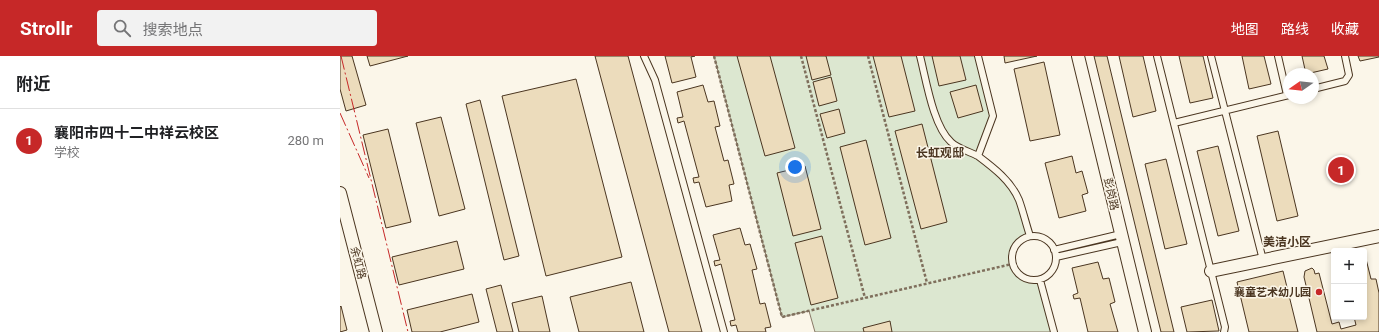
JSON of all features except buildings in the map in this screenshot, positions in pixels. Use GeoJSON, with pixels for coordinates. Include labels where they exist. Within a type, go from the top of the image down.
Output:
{"type":"FeatureCollection","features":[{"type":"Feature","properties":{"kind":"street","name":"彭岗路"},"geometry":{"type":"LineString","coordinates":[[1078,56],[1145,332]]}},
{"type":"Feature","properties":{"kind":"street","name":"余虹路"},"geometry":{"type":"LineString","coordinates":[[340,193],[376,332]]}},
{"type":"Feature","properties":{"kind":"street"},"geometry":{"type":"LineString","coordinates":[[1212,271],[1379,236]]}},
{"type":"Feature","properties":{"kind":"lane"},"geometry":{"type":"LineString","coordinates":[[644,56],[655,80],[724,332]]}},
{"type":"Feature","properties":{"kind":"lane"},"geometry":{"type":"LineString","coordinates":[[920,56],[942,132],[952,143],[978,156],[996,170],[1008,182],[1018,199],[1030,236]]}},
{"type":"Feature","properties":{"kind":"lane"},"geometry":{"type":"LineString","coordinates":[[978,56],[993,116],[978,156]]}},
{"type":"Feature","properties":{"kind":"lane"},"geometry":{"type":"LineString","coordinates":[[1157,56],[1212,271],[1225,327],[1224,332]]}},
{"type":"Feature","properties":{"kind":"lane"},"geometry":{"type":"LineString","coordinates":[[1211,56],[1263,260]]}},
{"type":"Feature","properties":{"kind":"lane"},"geometry":{"type":"LineString","coordinates":[[1278,56],[1283,76]]}},
{"type":"Feature","properties":{"kind":"lane"},"geometry":{"type":"LineString","coordinates":[[1319,88],[1345,81],[1349,75],[1345,56]]}},
{"type":"Feature","properties":{"kind":"lane"},"geometry":{"type":"LineString","coordinates":[[1174,123],[1283,96]]}},
{"type":"Feature","properties":{"kind":"lane"},"geometry":{"type":"LineString","coordinates":[[1030,236],[1037,236],[1044,239],[1050,243],[1054,250],[1056,257],[1052,271],[1040,280],[1026,280],[1020,276],[1012,264],[1013,249],[1017,243],[1030,236]]}},
{"type":"Feature","properties":{"kind":"lane"},"geometry":{"type":"LineString","coordinates":[[1054,250],[1121,238]]}},
{"type":"Feature","properties":{"kind":"lane"},"geometry":{"type":"LineString","coordinates":[[1056,257],[1121,238]]}},
{"type":"Feature","properties":{"kind":"lane"},"geometry":{"type":"LineString","coordinates":[[1040,280],[1054,332]]}},
{"type":"Feature","properties":{"kind":"path"},"geometry":{"type":"LineString","coordinates":[[714,56],[782,317],[1012,264]]}},
{"type":"Feature","properties":{"kind":"path"},"geometry":{"type":"LineString","coordinates":[[801,56],[866,298]]}},
{"type":"Feature","properties":{"kind":"path"},"geometry":{"type":"LineString","coordinates":[[868,56],[927,283]]}},
{"type":"Feature","properties":{"kind":"green space"},"geometry":{"type":"Polygon","coordinates":[[[714,56],[978,56],[993,116],[978,156],[996,170],[1018,199],[1030,236],[1021,241],[1015,248],[1012,256],[1012,264],[1015,271],[1021,276],[1029,280],[1040,280],[1054,332],[815,332],[809,311],[782,317],[714,56]]]}},
{"type":"Feature","properties":{"kind":"power"},"geometry":{"type":"LineString","coordinates":[[341,56],[408,332]]}},
{"type":"Feature","properties":{"kind":"power"},"geometry":{"type":"LineString","coordinates":[[340,113],[369,178]]}},
{"type":"Feature","properties":{"kind":"place","name":"襄阳市四十二中祥云校区"},"geometry":{"type":"Point","coordinates":[1341,170]}},
{"type":"Feature","properties":{"kind":"place","name":"襄童艺术幼儿园"},"geometry":{"type":"Point","coordinates":[1319,292]}},
{"type":"Feature","properties":{"kind":"district","name":"长虹观邸"},"geometry":{"type":"Point","coordinates":[940,153]}},
{"type":"Feature","properties":{"kind":"district","name":"美洁小区"},"geometry":{"type":"Point","coordinates":[1287,242]}}]}
